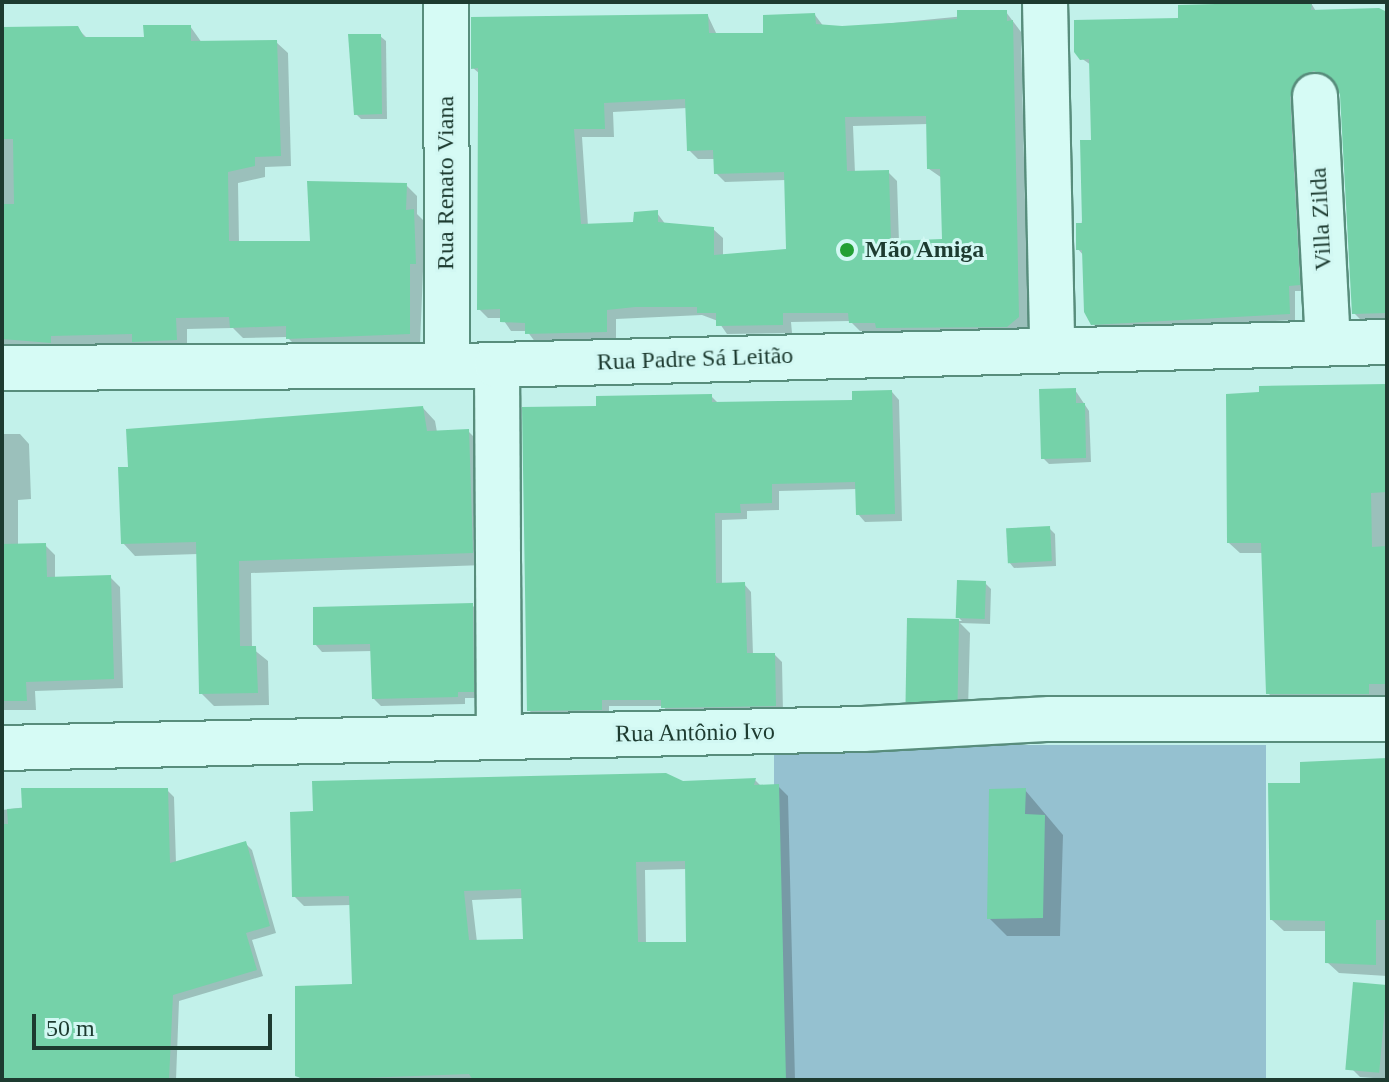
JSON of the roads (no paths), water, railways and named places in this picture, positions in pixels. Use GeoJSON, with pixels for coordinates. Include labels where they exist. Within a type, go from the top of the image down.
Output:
{"type":"FeatureCollection","features":[{"type":"Feature","properties":{"kind":"street","name":"Rua Renato Viana"},"geometry":{"type":"LineString","coordinates":[[446,2],[447,363]]}},
{"type":"Feature","properties":{"kind":"street"},"geometry":{"type":"LineString","coordinates":[[1045,2],[1052,347]]}},
{"type":"Feature","properties":{"kind":"street","name":"Villa Zilda"},"geometry":{"type":"LineString","coordinates":[[1315,96],[1328,342]]}},
{"type":"Feature","properties":{"kind":"street","name":"Rua Padre Sá Leitão"},"geometry":{"type":"LineString","coordinates":[[2,368],[497,365],[1052,347],[1387,342]]}},
{"type":"Feature","properties":{"kind":"street"},"geometry":{"type":"LineString","coordinates":[[497,365],[499,737]]}},
{"type":"Feature","properties":{"kind":"street","name":"Rua Antônio Ivo"},"geometry":{"type":"LineString","coordinates":[[2,748],[499,737],[1050,719],[1387,719]]}},
{"type":"Feature","properties":{"kind":"place","name":"Mão Amiga"},"geometry":{"type":"Point","coordinates":[847,250]}}]}
